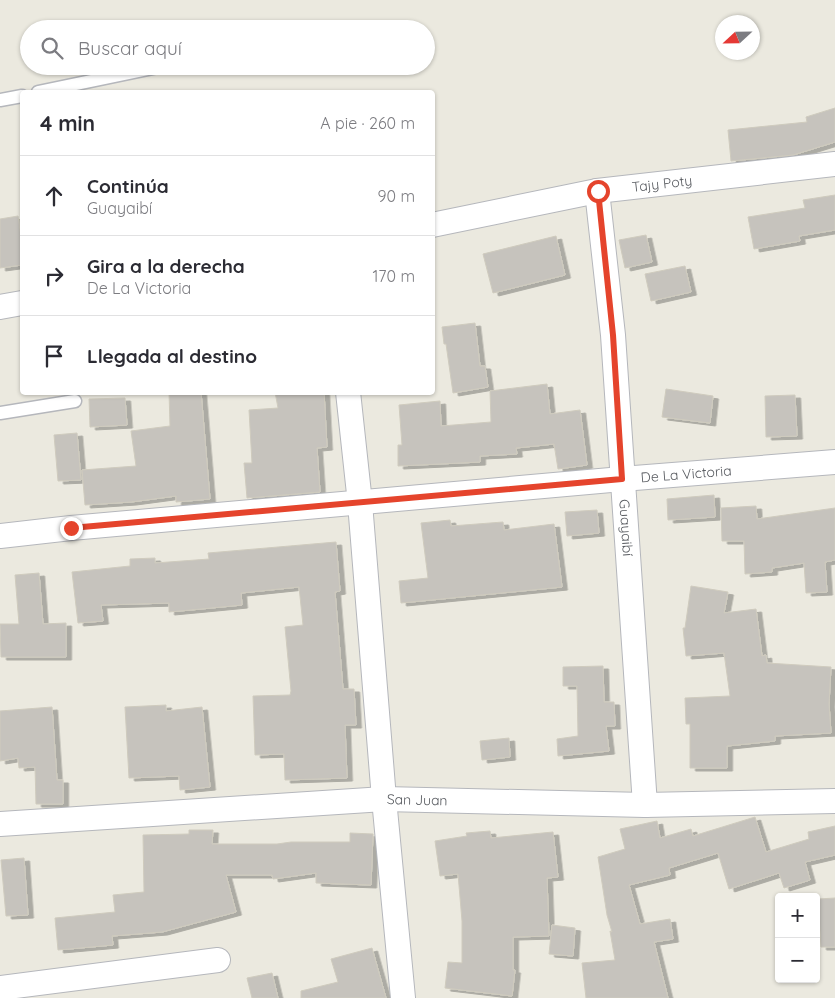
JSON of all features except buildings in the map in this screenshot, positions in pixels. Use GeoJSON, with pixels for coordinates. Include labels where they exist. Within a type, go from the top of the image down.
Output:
{"type":"FeatureCollection","features":[{"type":"Feature","properties":{"kind":"street","name":"Tajy Poty"},"geometry":{"type":"LineString","coordinates":[[435,224],[598,191],[835,164]]}},
{"type":"Feature","properties":{"kind":"street","name":"Guayaibí"},"geometry":{"type":"LineString","coordinates":[[598,191],[613,335],[645,805]]}},
{"type":"Feature","properties":{"kind":"street"},"geometry":{"type":"LineString","coordinates":[[0,307],[20,303]]}},
{"type":"Feature","properties":{"kind":"street"},"geometry":{"type":"LineString","coordinates":[[348,395],[360,503],[384,799],[403,998]]}},
{"type":"Feature","properties":{"kind":"street","name":"De La Victoria"},"geometry":{"type":"LineString","coordinates":[[0,536],[622,479],[835,462]]}},
{"type":"Feature","properties":{"kind":"street","name":"San Juan"},"geometry":{"type":"LineString","coordinates":[[0,824],[384,799],[645,805],[835,800]]}},
{"type":"Feature","properties":{"kind":"street"},"geometry":{"type":"LineString","coordinates":[[12,990],[218,960]]}},
{"type":"Feature","properties":{"kind":"lane"},"geometry":{"type":"LineString","coordinates":[[48,90],[120,75]]}},
{"type":"Feature","properties":{"kind":"lane"},"geometry":{"type":"LineString","coordinates":[[0,100],[20,96]]}},
{"type":"Feature","properties":{"kind":"lane"},"geometry":{"type":"LineString","coordinates":[[0,413],[75,401]]}},
{"type":"Feature","properties":{"kind":"route"},"geometry":{"type":"LineString","coordinates":[[71,528],[622,479],[613,335],[598,191]]}}]}
